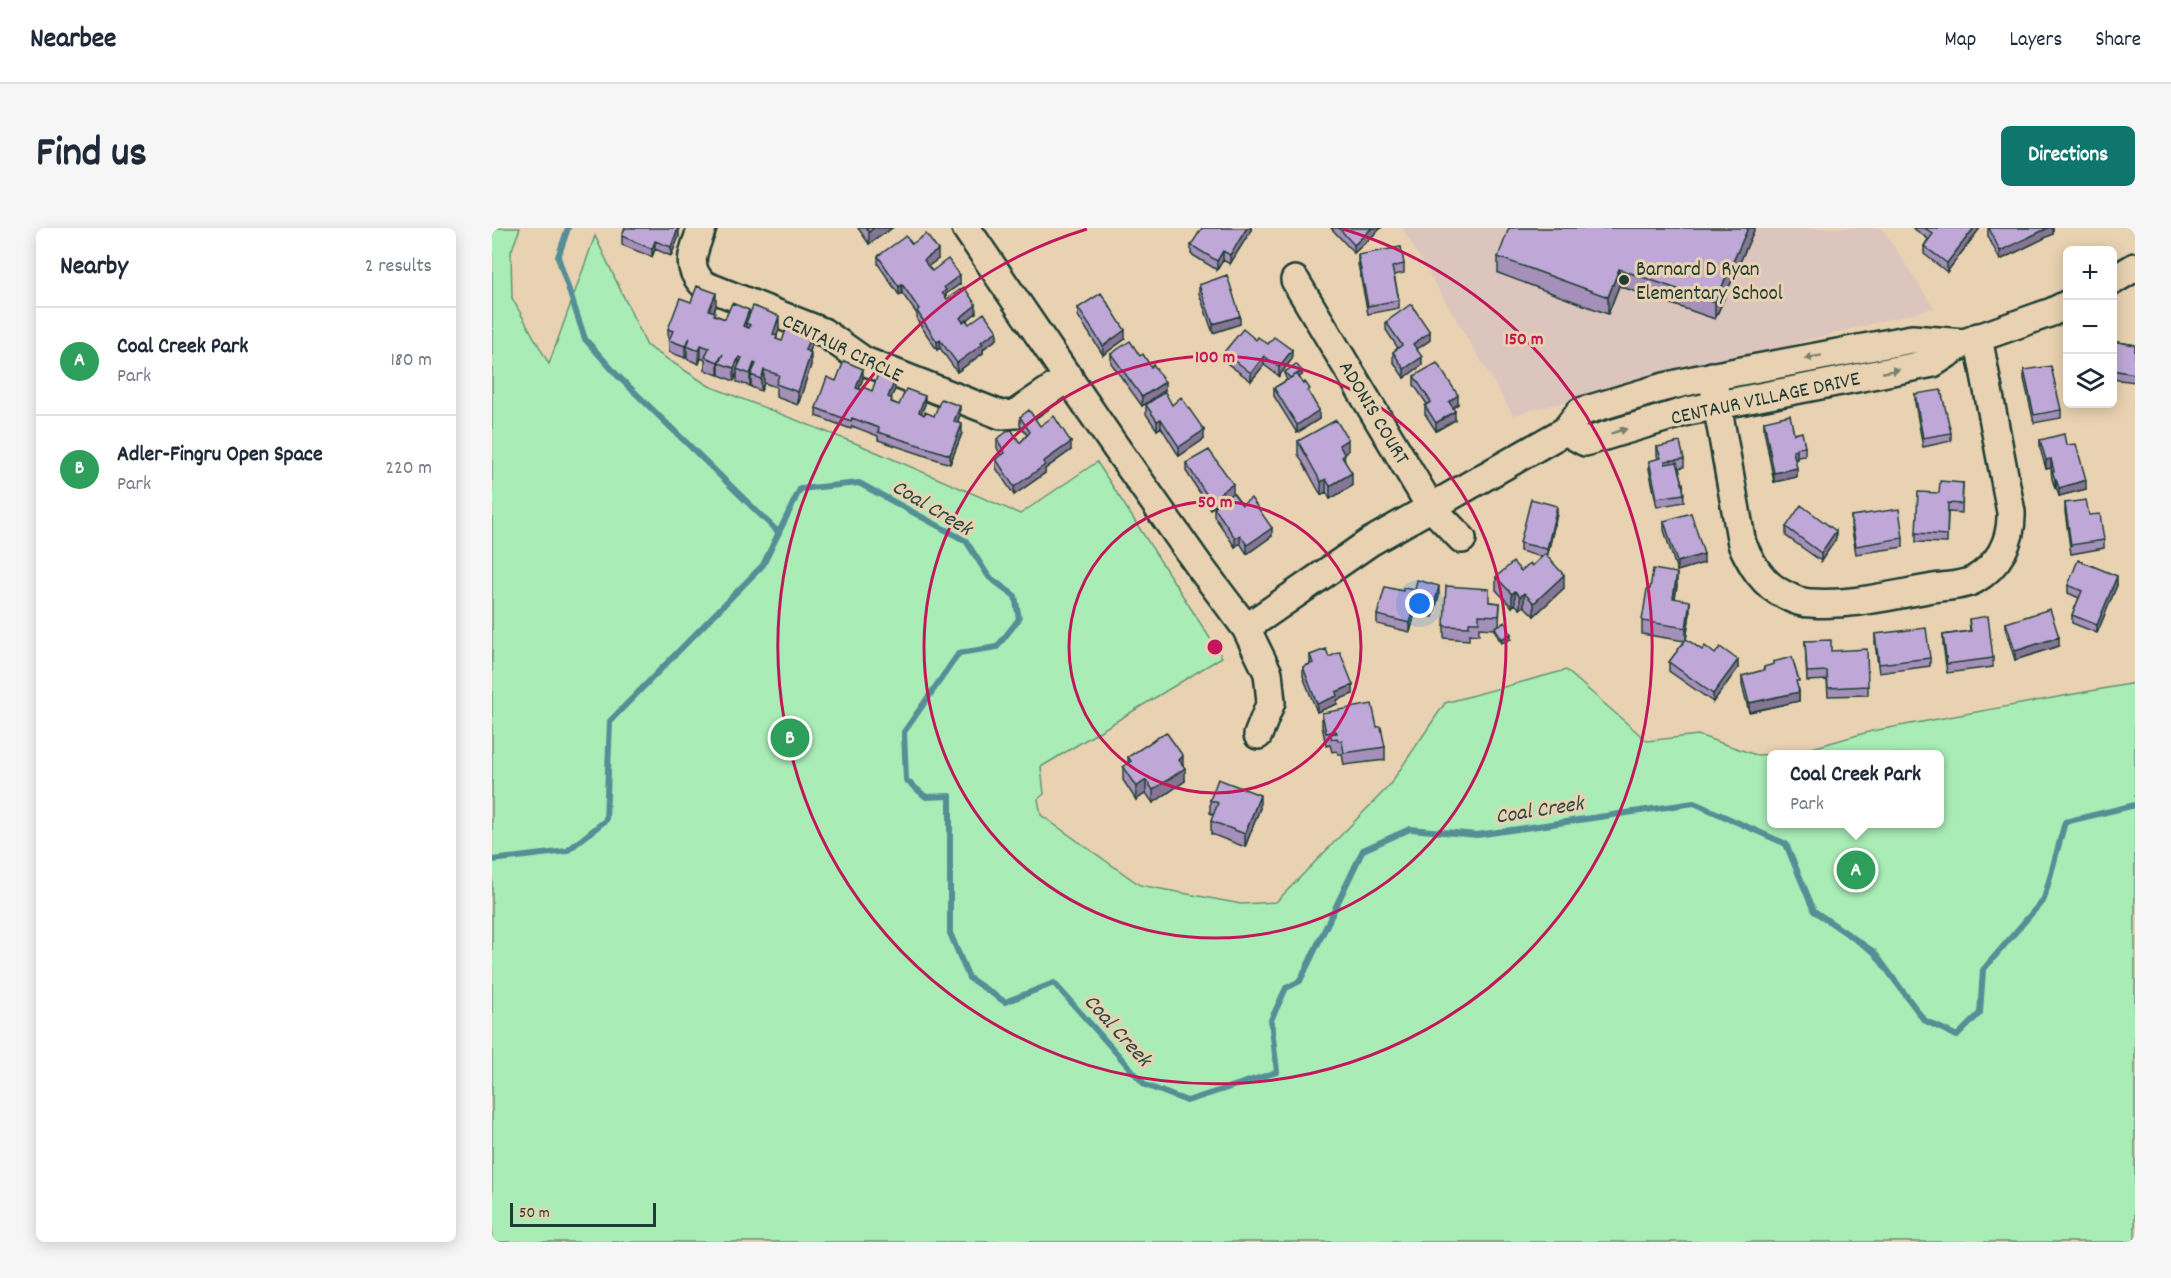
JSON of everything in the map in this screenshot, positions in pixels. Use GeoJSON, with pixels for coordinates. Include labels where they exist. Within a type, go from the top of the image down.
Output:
{"type":"FeatureCollection","features":[{"type":"Feature","properties":{"kind":"street","name":"CENTAUR CIRCLE"},"geometry":{"type":"LineString","coordinates":[[702,228],[692,256],[694,272],[704,285],[823,333],[864,361],[951,397],[1001,415],[1014,414],[1069,377]]}},
{"type":"Feature","properties":{"kind":"street"},"geometry":{"type":"LineString","coordinates":[[966,228],[1110,440],[1246,628],[1268,674],[1271,702],[1258,735]]}},
{"type":"Feature","properties":{"kind":"street"},"geometry":{"type":"LineString","coordinates":[[2117,278],[2135,267]]}},
{"type":"Feature","properties":{"kind":"street","name":"ADONIS COURT"},"geometry":{"type":"LineString","coordinates":[[1295,280],[1430,506],[1462,539]]}},
{"type":"Feature","properties":{"kind":"street","name":"CENTAUR VILLAGE DRIVE"},"geometry":{"type":"LineString","coordinates":[[1565,431],[1585,442],[1671,415],[1933,363],[1971,340],[2063,306]]}},
{"type":"Feature","properties":{"kind":"street","name":"CENTAUR VILLAGE DRIVE"},"geometry":{"type":"LineString","coordinates":[[1246,628],[1370,542],[1565,431],[1580,412],[1664,387],[1712,376],[1912,339],[1971,340]]}},
{"type":"Feature","properties":{"kind":"street"},"geometry":{"type":"LineString","coordinates":[[1712,376],[1742,544],[1752,565],[1767,583],[1784,595],[1808,603],[1839,604],[1972,582],[1993,566],[2005,548],[2012,524],[2011,512],[1971,340]]}},
{"type":"Feature","properties":{"kind":"shaded area"},"geometry":{"type":"Polygon","coordinates":[[[1402,228],[1882,228],[1934,308],[1513,415],[1402,228]]]}},
{"type":"Feature","properties":{"kind":"green space"},"geometry":{"type":"Polygon","coordinates":[[[492,228],[520,228],[511,252],[512,298],[549,364],[595,236],[647,346],[709,386],[860,445],[1020,514],[1097,462],[1222,657],[1041,767],[1044,794],[1038,799],[1041,815],[1140,885],[1241,904],[1276,902],[1389,786],[1445,703],[1566,670],[1647,741],[1698,735],[1756,755],[1767,755],[1767,828],[1944,828],[1944,750],[1805,750],[1872,731],[2135,683],[2135,1242],[492,1242],[492,228]]]}},
{"type":"Feature","properties":{"kind":"building"},"geometry":{"type":"Polygon","coordinates":[[[625,228],[678,228],[671,247],[655,241],[652,249],[622,236],[625,228]]]}},
{"type":"Feature","properties":{"kind":"building"},"geometry":{"type":"Polygon","coordinates":[[[1202,228],[1247,228],[1230,255],[1223,251],[1217,261],[1191,245],[1202,228]]]}},
{"type":"Feature","properties":{"kind":"building"},"geometry":{"type":"Polygon","coordinates":[[[1339,228],[1372,228],[1354,245],[1339,228]]]}},
{"type":"Feature","properties":{"kind":"building","name":"Barnard D Ryan Elementary School"},"geometry":{"type":"Polygon","coordinates":[[[1509,228],[1748,228],[1715,302],[1619,269],[1608,297],[1498,257],[1509,228]]]}},
{"type":"Feature","properties":{"kind":"building"},"geometry":{"type":"Polygon","coordinates":[[[1925,228],[1974,228],[1947,263],[1924,246],[1933,234],[1925,228]]]}},
{"type":"Feature","properties":{"kind":"building"},"geometry":{"type":"Polygon","coordinates":[[[1989,228],[2048,228],[2000,251],[1989,228]]]}},
{"type":"Feature","properties":{"kind":"building"},"geometry":{"type":"Polygon","coordinates":[[[926,234],[938,250],[924,260],[927,265],[932,271],[948,259],[960,275],[944,287],[946,290],[942,293],[947,299],[964,287],[976,305],[960,318],[969,324],[984,313],[997,331],[957,363],[940,340],[937,342],[902,284],[899,287],[878,256],[906,236],[912,244],[926,234]]]}},
{"type":"Feature","properties":{"kind":"building"},"geometry":{"type":"Polygon","coordinates":[[[1401,247],[1404,264],[1392,267],[1399,300],[1368,306],[1358,255],[1401,247]]]}},
{"type":"Feature","properties":{"kind":"building"},"geometry":{"type":"Polygon","coordinates":[[[1227,275],[1240,316],[1213,324],[1199,285],[1227,275]]]}},
{"type":"Feature","properties":{"kind":"building"},"geometry":{"type":"Polygon","coordinates":[[[697,286],[716,293],[709,310],[715,312],[714,315],[725,319],[732,303],[749,310],[743,326],[749,328],[750,325],[746,323],[753,306],[779,316],[773,334],[777,336],[776,339],[782,341],[788,324],[811,333],[805,350],[811,353],[798,392],[776,384],[779,375],[764,370],[761,379],[751,375],[756,364],[754,363],[750,374],[737,369],[742,358],[739,357],[734,368],[719,363],[723,354],[718,362],[705,357],[709,348],[701,345],[699,351],[687,346],[690,338],[685,346],[669,340],[673,331],[668,329],[680,298],[691,302],[697,286]]]}},
{"type":"Feature","properties":{"kind":"building"},"geometry":{"type":"Polygon","coordinates":[[[1101,293],[1125,330],[1103,346],[1078,308],[1101,293]]]}},
{"type":"Feature","properties":{"kind":"building"},"geometry":{"type":"Polygon","coordinates":[[[1411,304],[1430,332],[1413,344],[1422,357],[1404,369],[1393,352],[1402,345],[1386,322],[1411,304]]]}},
{"type":"Feature","properties":{"kind":"building"},"geometry":{"type":"Polygon","coordinates":[[[1243,329],[1256,340],[1258,337],[1268,344],[1274,337],[1292,350],[1279,367],[1264,356],[1251,373],[1224,352],[1243,329]]]}},
{"type":"Feature","properties":{"kind":"building"},"geometry":{"type":"Polygon","coordinates":[[[1130,341],[1140,356],[1143,354],[1151,367],[1153,364],[1165,382],[1142,397],[1111,354],[1130,341]]]}},
{"type":"Feature","properties":{"kind":"building"},"geometry":{"type":"Polygon","coordinates":[[[2117,342],[2135,345],[2135,374],[2117,371],[2117,342]]]}},
{"type":"Feature","properties":{"kind":"building"},"geometry":{"type":"Polygon","coordinates":[[[844,361],[863,369],[856,388],[862,390],[863,387],[872,391],[878,374],[895,380],[888,397],[892,399],[891,402],[899,405],[906,389],[925,396],[919,412],[924,415],[925,412],[934,416],[941,399],[960,406],[954,421],[962,424],[950,455],[878,432],[879,428],[852,418],[851,421],[816,408],[827,377],[836,381],[844,361]]]}},
{"type":"Feature","properties":{"kind":"building"},"geometry":{"type":"Polygon","coordinates":[[[1437,363],[1458,395],[1449,402],[1455,411],[1436,423],[1425,406],[1431,402],[1414,376],[1437,363]]]}},
{"type":"Feature","properties":{"kind":"building"},"geometry":{"type":"Polygon","coordinates":[[[1296,364],[1302,371],[1290,378],[1285,372],[1296,364]]]}},
{"type":"Feature","properties":{"kind":"building"},"geometry":{"type":"Polygon","coordinates":[[[2051,366],[2061,410],[2034,415],[2024,370],[2051,366]]]}},
{"type":"Feature","properties":{"kind":"building"},"geometry":{"type":"Polygon","coordinates":[[[1297,374],[1303,384],[1305,382],[1310,389],[1308,391],[1319,410],[1297,425],[1274,388],[1297,374]]]}},
{"type":"Feature","properties":{"kind":"building"},"geometry":{"type":"Polygon","coordinates":[[[1941,390],[1951,433],[1923,438],[1915,394],[1941,390]]]}},
{"type":"Feature","properties":{"kind":"building"},"geometry":{"type":"Polygon","coordinates":[[[1165,392],[1172,405],[1181,397],[1204,430],[1179,447],[1161,419],[1157,421],[1146,405],[1165,392]]]}},
{"type":"Feature","properties":{"kind":"building"},"geometry":{"type":"Polygon","coordinates":[[[1029,410],[1040,426],[1054,416],[1071,442],[1043,462],[1045,465],[1014,487],[996,459],[1005,453],[997,439],[1011,429],[1020,443],[1030,432],[1020,417],[1029,410]]]}},
{"type":"Feature","properties":{"kind":"building"},"geometry":{"type":"Polygon","coordinates":[[[1790,415],[1794,434],[1802,432],[1805,447],[1796,448],[1797,450],[1793,451],[1797,468],[1774,473],[1764,421],[1790,415]]]}},
{"type":"Feature","properties":{"kind":"building"},"geometry":{"type":"Polygon","coordinates":[[[1336,420],[1348,439],[1339,445],[1345,455],[1342,457],[1352,473],[1330,486],[1326,479],[1321,482],[1298,441],[1336,420]]]}},
{"type":"Feature","properties":{"kind":"building"},"geometry":{"type":"Polygon","coordinates":[[[2064,434],[2066,445],[2076,444],[2086,480],[2059,488],[2052,471],[2054,471],[2051,459],[2046,460],[2040,440],[2064,434]]]}},
{"type":"Feature","properties":{"kind":"building"},"geometry":{"type":"Polygon","coordinates":[[[1680,442],[1684,459],[1665,461],[1665,464],[1677,462],[1684,494],[1657,498],[1649,461],[1661,458],[1657,447],[1680,442]]]}},
{"type":"Feature","properties":{"kind":"building"},"geometry":{"type":"Polygon","coordinates":[[[1209,450],[1233,484],[1210,500],[1186,463],[1209,450]]]}},
{"type":"Feature","properties":{"kind":"building"},"geometry":{"type":"Polygon","coordinates":[[[1940,481],[1963,483],[1962,504],[1948,503],[1947,535],[1916,533],[1918,492],[1939,493],[1940,481]]]}},
{"type":"Feature","properties":{"kind":"building"},"geometry":{"type":"Polygon","coordinates":[[[1233,493],[1242,505],[1251,498],[1272,528],[1247,545],[1240,535],[1235,538],[1214,507],[1233,493]]]}},
{"type":"Feature","properties":{"kind":"building"},"geometry":{"type":"Polygon","coordinates":[[[1531,499],[1557,506],[1547,549],[1520,543],[1531,499]]]}},
{"type":"Feature","properties":{"kind":"building"},"geometry":{"type":"Polygon","coordinates":[[[2086,500],[2089,515],[2100,514],[2104,540],[2071,545],[2065,503],[2086,500]]]}},
{"type":"Feature","properties":{"kind":"building"},"geometry":{"type":"Polygon","coordinates":[[[1801,505],[1836,531],[1821,553],[1786,527],[1801,505]]]}},
{"type":"Feature","properties":{"kind":"building"},"geometry":{"type":"Polygon","coordinates":[[[1899,509],[1903,538],[1856,546],[1851,516],[1899,509]]]}},
{"type":"Feature","properties":{"kind":"building"},"geometry":{"type":"Polygon","coordinates":[[[1691,513],[1704,554],[1677,562],[1664,521],[1691,513]]]}},
{"type":"Feature","properties":{"kind":"building"},"geometry":{"type":"Polygon","coordinates":[[[1545,554],[1564,575],[1534,603],[1524,593],[1520,597],[1515,591],[1512,594],[1496,577],[1513,562],[1521,571],[1530,563],[1532,566],[1545,554]]]}},
{"type":"Feature","properties":{"kind":"building"},"geometry":{"type":"Polygon","coordinates":[[[2078,560],[2117,576],[2097,625],[2072,615],[2082,591],[2068,585],[2078,560]]]}},
{"type":"Feature","properties":{"kind":"building"},"geometry":{"type":"Polygon","coordinates":[[[1653,569],[1677,573],[1673,598],[1690,601],[1686,628],[1642,621],[1653,569]]]}},
{"type":"Feature","properties":{"kind":"building"},"geometry":{"type":"Polygon","coordinates":[[[1417,580],[1439,586],[1433,609],[1415,604],[1410,623],[1377,615],[1385,587],[1403,591],[1403,588],[1415,590],[1417,580]]]}},
{"type":"Feature","properties":{"kind":"building"},"geometry":{"type":"Polygon","coordinates":[[[1446,586],[1489,589],[1489,602],[1500,603],[1499,616],[1479,615],[1479,622],[1469,622],[1469,627],[1444,626],[1446,586]]]}},
{"type":"Feature","properties":{"kind":"building"},"geometry":{"type":"Polygon","coordinates":[[[2050,609],[2059,637],[2015,651],[2006,623],[2050,609]]]}},
{"type":"Feature","properties":{"kind":"building"},"geometry":{"type":"Polygon","coordinates":[[[1988,616],[1993,658],[1947,664],[1943,635],[1971,631],[1969,619],[1988,616]]]}},
{"type":"Feature","properties":{"kind":"building"},"geometry":{"type":"Polygon","coordinates":[[[1505,622],[1511,634],[1501,639],[1495,627],[1505,622]]]}},
{"type":"Feature","properties":{"kind":"building"},"geometry":{"type":"Polygon","coordinates":[[[1926,628],[1930,658],[1879,664],[1875,634],[1926,628]]]}},
{"type":"Feature","properties":{"kind":"building"},"geometry":{"type":"Polygon","coordinates":[[[1686,639],[1702,650],[1705,646],[1715,654],[1720,647],[1738,660],[1713,694],[1669,662],[1686,639]]]}},
{"type":"Feature","properties":{"kind":"building"},"geometry":{"type":"Polygon","coordinates":[[[1831,640],[1831,651],[1867,649],[1868,686],[1828,688],[1827,671],[1807,672],[1805,641],[1831,640]]]}},
{"type":"Feature","properties":{"kind":"building"},"geometry":{"type":"Polygon","coordinates":[[[1326,649],[1329,657],[1340,652],[1353,685],[1336,692],[1337,696],[1317,704],[1303,667],[1313,663],[1310,655],[1326,649]]]}},
{"type":"Feature","properties":{"kind":"building"},"geometry":{"type":"Polygon","coordinates":[[[1792,657],[1799,681],[1796,681],[1799,692],[1749,703],[1742,676],[1764,670],[1764,667],[1774,664],[1773,662],[1792,657]]]}},
{"type":"Feature","properties":{"kind":"building"},"geometry":{"type":"Polygon","coordinates":[[[1372,704],[1377,727],[1381,727],[1385,747],[1344,753],[1342,741],[1338,741],[1337,738],[1332,739],[1330,734],[1337,733],[1336,731],[1326,733],[1322,713],[1372,704]]]}},
{"type":"Feature","properties":{"kind":"building"},"geometry":{"type":"Polygon","coordinates":[[[1166,732],[1183,756],[1179,760],[1185,768],[1153,790],[1146,780],[1136,787],[1123,767],[1131,761],[1128,757],[1166,732]]]}},
{"type":"Feature","properties":{"kind":"building"},"geometry":{"type":"Polygon","coordinates":[[[1218,779],[1260,795],[1245,834],[1211,821],[1218,803],[1210,800],[1218,779]]]}},
{"type":"Feature","properties":{"kind":"waterway"},"geometry":{"type":"LineString","coordinates":[[568,228],[558,257],[585,339],[617,375],[779,533]]}},
{"type":"Feature","properties":{"kind":"waterway","name":"Coal Creek"},"geometry":{"type":"LineString","coordinates":[[492,860],[567,851],[606,820],[610,721],[763,565],[800,489],[859,483],[966,541],[989,577],[1015,596],[1019,619],[997,647],[959,653],[904,732],[906,780],[926,797],[950,796],[950,933],[969,978],[1005,1002],[1054,983],[1145,1085],[1187,1101],[1277,1072],[1271,1020],[1286,988],[1300,981],[1363,850],[1410,829],[1477,835],[1694,803],[1786,844],[1814,911],[1874,952],[1924,1020],[1957,1036],[1980,1013],[1983,970],[2044,899],[2065,822],[2135,805]]}},
{"type":"Feature","properties":{"kind":"place","name":"Barnard D Ryan Elementary School"},"geometry":{"type":"Point","coordinates":[1624,280]}},
{"type":"Feature","properties":{"kind":"place","name":"Adler-Fingru Open Space"},"geometry":{"type":"Point","coordinates":[790,738]}},
{"type":"Feature","properties":{"kind":"place","name":"Coal Creek Park"},"geometry":{"type":"Point","coordinates":[1856,870]}}]}
